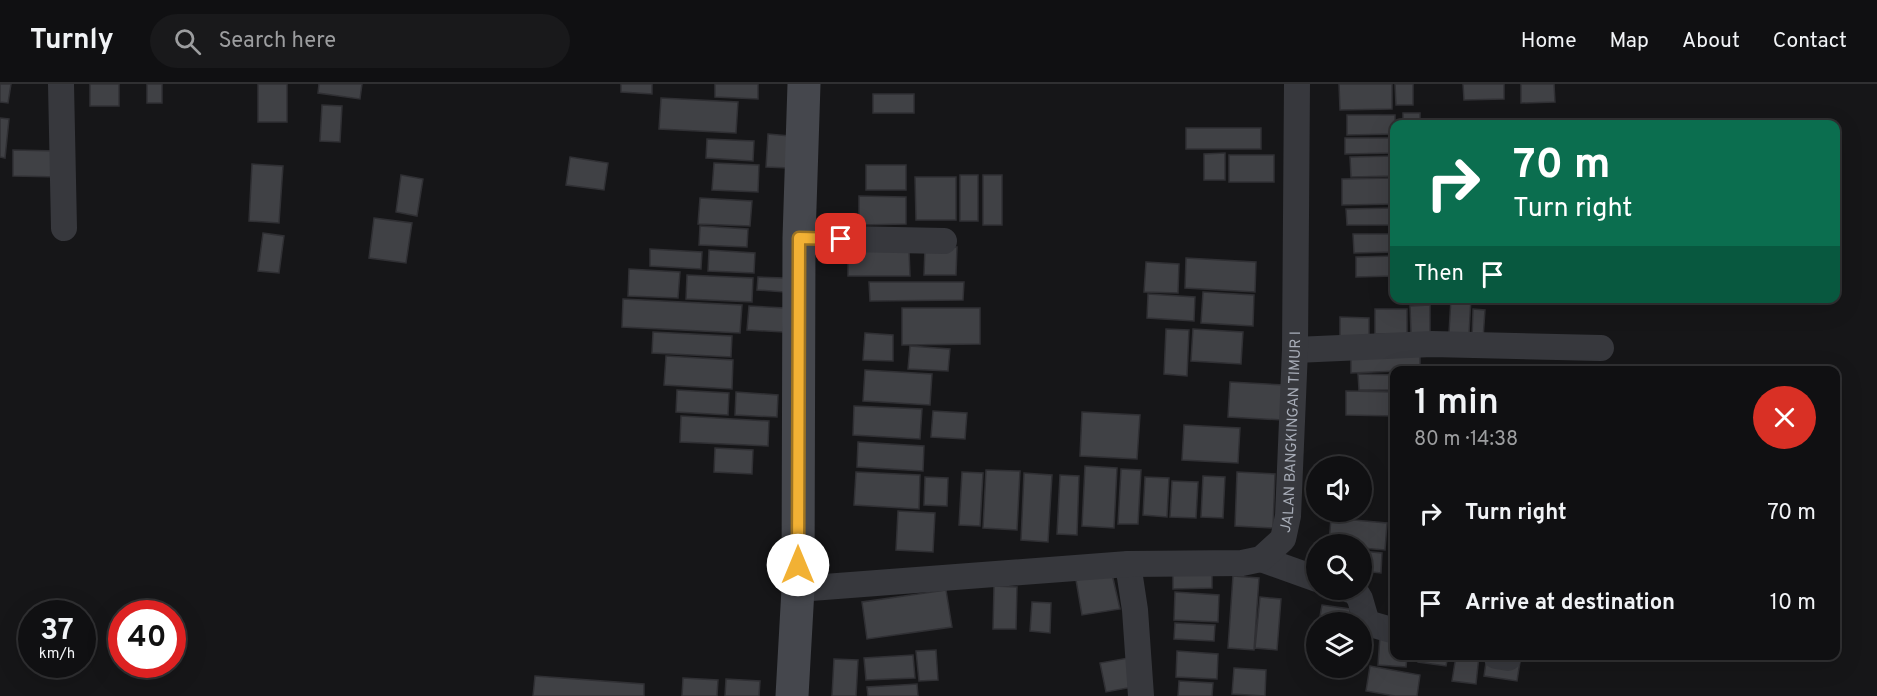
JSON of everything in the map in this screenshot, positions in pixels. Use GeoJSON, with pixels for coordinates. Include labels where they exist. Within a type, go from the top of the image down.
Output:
{"type":"FeatureCollection","features":[{"type":"Feature","properties":{"kind":"street"},"geometry":{"type":"LineString","coordinates":[[61,84],[64,228]]}},
{"type":"Feature","properties":{"kind":"street"},"geometry":{"type":"LineString","coordinates":[[792,696],[798,589],[799,238],[804,84]]}},
{"type":"Feature","properties":{"kind":"street","name":"JALAN BANGKINGAN TIMUR I"},"geometry":{"type":"LineString","coordinates":[[1261,559],[1283,539],[1288,516],[1295,350],[1297,84]]}},
{"type":"Feature","properties":{"kind":"street"},"geometry":{"type":"LineString","coordinates":[[799,238],[944,241]]}},
{"type":"Feature","properties":{"kind":"street"},"geometry":{"type":"LineString","coordinates":[[1295,350],[1432,344],[1601,348]]}},
{"type":"Feature","properties":{"kind":"street"},"geometry":{"type":"LineString","coordinates":[[798,589],[1128,564],[1242,563],[1261,559],[1306,575]]}},
{"type":"Feature","properties":{"kind":"street"},"geometry":{"type":"LineString","coordinates":[[1128,564],[1135,610],[1141,696]]}},
{"type":"Feature","properties":{"kind":"street"},"geometry":{"type":"LineString","coordinates":[[1360,600],[1367,623],[1390,630]]}},
{"type":"Feature","properties":{"kind":"building"},"geometry":{"type":"Polygon","coordinates":[[[0,84],[11,84],[8,103],[0,102],[0,84]]]}},
{"type":"Feature","properties":{"kind":"building"},"geometry":{"type":"Polygon","coordinates":[[[90,84],[119,84],[119,106],[90,106],[90,84]]]}},
{"type":"Feature","properties":{"kind":"building"},"geometry":{"type":"Polygon","coordinates":[[[147,84],[162,84],[162,103],[147,103],[147,84]]]}},
{"type":"Feature","properties":{"kind":"building"},"geometry":{"type":"Polygon","coordinates":[[[258,84],[287,84],[287,122],[258,122],[258,84]]]}},
{"type":"Feature","properties":{"kind":"building"},"geometry":{"type":"Polygon","coordinates":[[[319,84],[362,84],[360,99],[318,93],[319,84]]]}},
{"type":"Feature","properties":{"kind":"building"},"geometry":{"type":"Polygon","coordinates":[[[621,84],[652,84],[652,94],[621,92],[621,84]]]}},
{"type":"Feature","properties":{"kind":"building"},"geometry":{"type":"Polygon","coordinates":[[[715,84],[758,84],[758,99],[715,97],[715,84]]]}},
{"type":"Feature","properties":{"kind":"building"},"geometry":{"type":"Polygon","coordinates":[[[1339,84],[1392,84],[1392,109],[1340,110],[1339,84]]]}},
{"type":"Feature","properties":{"kind":"building"},"geometry":{"type":"Polygon","coordinates":[[[1395,84],[1413,84],[1413,105],[1396,105],[1395,84]]]}},
{"type":"Feature","properties":{"kind":"building"},"geometry":{"type":"Polygon","coordinates":[[[1463,84],[1504,84],[1504,99],[1464,100],[1463,84]]]}},
{"type":"Feature","properties":{"kind":"building"},"geometry":{"type":"Polygon","coordinates":[[[1521,84],[1554,84],[1555,102],[1521,103],[1521,84]]]}},
{"type":"Feature","properties":{"kind":"building"},"geometry":{"type":"Polygon","coordinates":[[[873,94],[914,94],[914,113],[873,113],[873,94]]]}},
{"type":"Feature","properties":{"kind":"building"},"geometry":{"type":"Polygon","coordinates":[[[661,98],[738,102],[736,133],[659,129],[661,98]]]}},
{"type":"Feature","properties":{"kind":"building"},"geometry":{"type":"Polygon","coordinates":[[[322,105],[342,106],[340,142],[320,141],[322,105]]]}},
{"type":"Feature","properties":{"kind":"building"},"geometry":{"type":"Polygon","coordinates":[[[1403,113],[1420,113],[1420,120],[1403,120],[1403,113]]]}},
{"type":"Feature","properties":{"kind":"building"},"geometry":{"type":"Polygon","coordinates":[[[1347,115],[1395,115],[1395,120],[1390,120],[1390,134],[1347,135],[1347,115]]]}},
{"type":"Feature","properties":{"kind":"building"},"geometry":{"type":"Polygon","coordinates":[[[0,118],[9,119],[5,158],[0,157],[0,118]]]}},
{"type":"Feature","properties":{"kind":"building"},"geometry":{"type":"Polygon","coordinates":[[[1186,128],[1261,128],[1261,149],[1186,149],[1186,128]]]}},
{"type":"Feature","properties":{"kind":"building"},"geometry":{"type":"Polygon","coordinates":[[[768,134],[790,136],[789,168],[766,167],[768,134]]]}},
{"type":"Feature","properties":{"kind":"building"},"geometry":{"type":"Polygon","coordinates":[[[1345,138],[1390,138],[1390,153],[1345,154],[1345,138]]]}},
{"type":"Feature","properties":{"kind":"building"},"geometry":{"type":"Polygon","coordinates":[[[707,139],[754,141],[753,161],[706,158],[707,139]]]}},
{"type":"Feature","properties":{"kind":"building"},"geometry":{"type":"Polygon","coordinates":[[[13,150],[59,151],[59,177],[13,176],[13,150]]]}},
{"type":"Feature","properties":{"kind":"building"},"geometry":{"type":"Polygon","coordinates":[[[1225,153],[1225,180],[1204,180],[1204,154],[1225,153]]]}},
{"type":"Feature","properties":{"kind":"building"},"geometry":{"type":"Polygon","coordinates":[[[1229,155],[1274,155],[1274,182],[1229,182],[1229,155]]]}},
{"type":"Feature","properties":{"kind":"building"},"geometry":{"type":"Polygon","coordinates":[[[1390,156],[1390,176],[1351,177],[1350,157],[1390,156]]]}},
{"type":"Feature","properties":{"kind":"building"},"geometry":{"type":"Polygon","coordinates":[[[570,157],[608,163],[604,190],[566,185],[570,157]]]}},
{"type":"Feature","properties":{"kind":"building"},"geometry":{"type":"Polygon","coordinates":[[[714,163],[759,165],[758,192],[712,190],[714,163]]]}},
{"type":"Feature","properties":{"kind":"building"},"geometry":{"type":"Polygon","coordinates":[[[252,164],[283,166],[279,223],[249,221],[252,164]]]}},
{"type":"Feature","properties":{"kind":"building"},"geometry":{"type":"Polygon","coordinates":[[[866,165],[906,165],[906,190],[866,190],[866,165]]]}},
{"type":"Feature","properties":{"kind":"building"},"geometry":{"type":"Polygon","coordinates":[[[401,175],[423,179],[417,216],[396,212],[401,175]]]}},
{"type":"Feature","properties":{"kind":"building"},"geometry":{"type":"Polygon","coordinates":[[[960,175],[978,175],[978,221],[960,221],[960,175]]]}},
{"type":"Feature","properties":{"kind":"building"},"geometry":{"type":"Polygon","coordinates":[[[983,175],[1002,175],[1002,225],[983,225],[983,175]]]}},
{"type":"Feature","properties":{"kind":"building"},"geometry":{"type":"Polygon","coordinates":[[[915,177],[956,177],[956,220],[916,220],[915,177]]]}},
{"type":"Feature","properties":{"kind":"building"},"geometry":{"type":"Polygon","coordinates":[[[1390,178],[1390,204],[1342,205],[1342,179],[1390,178]]]}},
{"type":"Feature","properties":{"kind":"building"},"geometry":{"type":"Polygon","coordinates":[[[859,196],[906,197],[906,224],[859,225],[859,196]]]}},
{"type":"Feature","properties":{"kind":"building"},"geometry":{"type":"Polygon","coordinates":[[[700,198],[752,201],[750,226],[698,224],[700,198]]]}},
{"type":"Feature","properties":{"kind":"building"},"geometry":{"type":"Polygon","coordinates":[[[1390,208],[1390,225],[1347,225],[1346,209],[1390,208]]]}},
{"type":"Feature","properties":{"kind":"building"},"geometry":{"type":"Polygon","coordinates":[[[374,218],[412,223],[406,263],[369,258],[374,218]]]}},
{"type":"Feature","properties":{"kind":"building"},"geometry":{"type":"Polygon","coordinates":[[[700,226],[748,229],[747,247],[699,245],[700,226]]]}},
{"type":"Feature","properties":{"kind":"building"},"geometry":{"type":"Polygon","coordinates":[[[263,233],[284,236],[279,273],[258,271],[263,233]]]}},
{"type":"Feature","properties":{"kind":"building"},"geometry":{"type":"Polygon","coordinates":[[[1353,234],[1390,234],[1390,252],[1354,253],[1353,234]]]}},
{"type":"Feature","properties":{"kind":"building"},"geometry":{"type":"Polygon","coordinates":[[[925,247],[957,247],[956,275],[924,275],[925,247]]]}},
{"type":"Feature","properties":{"kind":"building"},"geometry":{"type":"Polygon","coordinates":[[[848,248],[909,249],[910,276],[848,276],[848,248]]]}},
{"type":"Feature","properties":{"kind":"building"},"geometry":{"type":"Polygon","coordinates":[[[650,249],[702,252],[701,269],[650,266],[650,249]]]}},
{"type":"Feature","properties":{"kind":"building"},"geometry":{"type":"Polygon","coordinates":[[[709,250],[755,253],[754,273],[708,271],[709,250]]]}},
{"type":"Feature","properties":{"kind":"building"},"geometry":{"type":"Polygon","coordinates":[[[1390,256],[1390,276],[1356,277],[1356,257],[1390,256]]]}},
{"type":"Feature","properties":{"kind":"building"},"geometry":{"type":"Polygon","coordinates":[[[1186,258],[1256,262],[1255,292],[1185,288],[1186,258]]]}},
{"type":"Feature","properties":{"kind":"building"},"geometry":{"type":"Polygon","coordinates":[[[1146,262],[1179,264],[1178,293],[1144,292],[1146,262]]]}},
{"type":"Feature","properties":{"kind":"building"},"geometry":{"type":"Polygon","coordinates":[[[629,269],[680,272],[678,298],[628,296],[629,269]]]}},
{"type":"Feature","properties":{"kind":"building"},"geometry":{"type":"Polygon","coordinates":[[[687,275],[753,278],[752,302],[686,299],[687,275]]]}},
{"type":"Feature","properties":{"kind":"building"},"geometry":{"type":"Polygon","coordinates":[[[758,277],[784,278],[784,292],[757,290],[758,277]]]}},
{"type":"Feature","properties":{"kind":"building"},"geometry":{"type":"Polygon","coordinates":[[[869,282],[964,282],[963,300],[870,301],[869,282]]]}},
{"type":"Feature","properties":{"kind":"building"},"geometry":{"type":"Polygon","coordinates":[[[1203,292],[1254,295],[1253,326],[1201,323],[1203,292]]]}},
{"type":"Feature","properties":{"kind":"building"},"geometry":{"type":"Polygon","coordinates":[[[1148,294],[1195,297],[1194,321],[1147,318],[1148,294]]]}},
{"type":"Feature","properties":{"kind":"building"},"geometry":{"type":"Polygon","coordinates":[[[623,299],[742,305],[740,333],[622,327],[623,299]]]}},
{"type":"Feature","properties":{"kind":"building"},"geometry":{"type":"Polygon","coordinates":[[[1451,303],[1471,303],[1469,334],[1449,333],[1451,303]]]}},
{"type":"Feature","properties":{"kind":"building"},"geometry":{"type":"Polygon","coordinates":[[[1430,305],[1430,333],[1411,333],[1410,306],[1430,305]]]}},
{"type":"Feature","properties":{"kind":"building"},"geometry":{"type":"Polygon","coordinates":[[[749,306],[785,308],[783,332],[747,330],[749,306]]]}},
{"type":"Feature","properties":{"kind":"building"},"geometry":{"type":"Polygon","coordinates":[[[902,308],[980,308],[980,344],[902,345],[902,308]]]}},
{"type":"Feature","properties":{"kind":"building"},"geometry":{"type":"Polygon","coordinates":[[[1375,309],[1407,309],[1407,334],[1375,334],[1375,309]]]}},
{"type":"Feature","properties":{"kind":"building"},"geometry":{"type":"Polygon","coordinates":[[[1473,309],[1485,310],[1483,339],[1472,339],[1473,309]]]}},
{"type":"Feature","properties":{"kind":"building"},"geometry":{"type":"Polygon","coordinates":[[[1340,317],[1369,318],[1369,338],[1340,337],[1340,317]]]}},
{"type":"Feature","properties":{"kind":"building"},"geometry":{"type":"Polygon","coordinates":[[[1166,329],[1189,330],[1187,376],[1164,374],[1166,329]]]}},
{"type":"Feature","properties":{"kind":"building"},"geometry":{"type":"Polygon","coordinates":[[[1193,329],[1243,332],[1241,364],[1191,361],[1193,329]]]}},
{"type":"Feature","properties":{"kind":"building"},"geometry":{"type":"Polygon","coordinates":[[[653,332],[732,336],[731,357],[652,353],[653,332]]]}},
{"type":"Feature","properties":{"kind":"building"},"geometry":{"type":"Polygon","coordinates":[[[865,333],[893,335],[893,361],[863,360],[865,333]]]}},
{"type":"Feature","properties":{"kind":"building"},"geometry":{"type":"Polygon","coordinates":[[[910,346],[950,349],[948,371],[908,369],[910,346]]]}},
{"type":"Feature","properties":{"kind":"building"},"geometry":{"type":"Polygon","coordinates":[[[1351,349],[1420,349],[1420,366],[1390,366],[1390,371],[1351,373],[1351,349]]]}},
{"type":"Feature","properties":{"kind":"building"},"geometry":{"type":"Polygon","coordinates":[[[666,356],[733,360],[732,389],[664,385],[666,356]]]}},
{"type":"Feature","properties":{"kind":"building"},"geometry":{"type":"Polygon","coordinates":[[[865,370],[932,374],[930,405],[863,401],[865,370]]]}},
{"type":"Feature","properties":{"kind":"building"},"geometry":{"type":"Polygon","coordinates":[[[1358,374],[1390,375],[1390,390],[1359,390],[1358,374]]]}},
{"type":"Feature","properties":{"kind":"building"},"geometry":{"type":"Polygon","coordinates":[[[1230,382],[1284,385],[1282,420],[1228,417],[1230,382]]]}},
{"type":"Feature","properties":{"kind":"building"},"geometry":{"type":"Polygon","coordinates":[[[677,390],[729,393],[728,415],[676,412],[677,390]]]}},
{"type":"Feature","properties":{"kind":"building"},"geometry":{"type":"Polygon","coordinates":[[[1346,391],[1390,392],[1390,416],[1346,415],[1346,391]]]}},
{"type":"Feature","properties":{"kind":"building"},"geometry":{"type":"Polygon","coordinates":[[[736,392],[778,395],[777,417],[735,415],[736,392]]]}},
{"type":"Feature","properties":{"kind":"building"},"geometry":{"type":"Polygon","coordinates":[[[854,406],[922,409],[920,439],[853,435],[854,406]]]}},
{"type":"Feature","properties":{"kind":"building"},"geometry":{"type":"Polygon","coordinates":[[[933,411],[967,413],[965,439],[931,437],[933,411]]]}},
{"type":"Feature","properties":{"kind":"building"},"geometry":{"type":"Polygon","coordinates":[[[1082,412],[1140,415],[1137,459],[1080,456],[1082,412]]]}},
{"type":"Feature","properties":{"kind":"building"},"geometry":{"type":"Polygon","coordinates":[[[681,416],[769,421],[768,446],[680,442],[681,416]]]}},
{"type":"Feature","properties":{"kind":"building"},"geometry":{"type":"Polygon","coordinates":[[[1184,425],[1240,428],[1238,463],[1182,460],[1184,425]]]}},
{"type":"Feature","properties":{"kind":"building"},"geometry":{"type":"Polygon","coordinates":[[[858,442],[924,446],[923,471],[857,467],[858,442]]]}},
{"type":"Feature","properties":{"kind":"building"},"geometry":{"type":"Polygon","coordinates":[[[715,448],[753,450],[752,474],[714,472],[715,448]]]}},
{"type":"Feature","properties":{"kind":"building"},"geometry":{"type":"Polygon","coordinates":[[[1085,466],[1117,468],[1114,528],[1082,526],[1085,466]]]}},
{"type":"Feature","properties":{"kind":"building"},"geometry":{"type":"Polygon","coordinates":[[[1121,469],[1141,470],[1138,524],[1118,524],[1121,469]]]}},
{"type":"Feature","properties":{"kind":"building"},"geometry":{"type":"Polygon","coordinates":[[[986,470],[1020,471],[1017,530],[983,528],[986,470]]]}},
{"type":"Feature","properties":{"kind":"building"},"geometry":{"type":"Polygon","coordinates":[[[856,472],[920,475],[919,509],[854,505],[856,472]]]}},
{"type":"Feature","properties":{"kind":"building"},"geometry":{"type":"Polygon","coordinates":[[[962,472],[983,473],[980,526],[959,525],[962,472]]]}},
{"type":"Feature","properties":{"kind":"building"},"geometry":{"type":"Polygon","coordinates":[[[1237,472],[1275,474],[1273,528],[1235,526],[1237,472]]]}},
{"type":"Feature","properties":{"kind":"building"},"geometry":{"type":"Polygon","coordinates":[[[1024,473],[1052,475],[1048,542],[1021,540],[1024,473]]]}},
{"type":"Feature","properties":{"kind":"building"},"geometry":{"type":"Polygon","coordinates":[[[1060,475],[1079,476],[1077,535],[1057,534],[1060,475]]]}},
{"type":"Feature","properties":{"kind":"building"},"geometry":{"type":"Polygon","coordinates":[[[1203,476],[1225,477],[1223,518],[1201,517],[1203,476]]]}},
{"type":"Feature","properties":{"kind":"building"},"geometry":{"type":"Polygon","coordinates":[[[925,477],[948,478],[947,506],[924,505],[925,477]]]}},
{"type":"Feature","properties":{"kind":"building"},"geometry":{"type":"Polygon","coordinates":[[[1145,477],[1169,478],[1167,517],[1143,515],[1145,477]]]}},
{"type":"Feature","properties":{"kind":"building"},"geometry":{"type":"Polygon","coordinates":[[[1172,481],[1198,482],[1196,518],[1170,517],[1172,481]]]}},
{"type":"Feature","properties":{"kind":"building"},"geometry":{"type":"Polygon","coordinates":[[[898,511],[935,513],[933,552],[896,550],[898,511]]]}},
{"type":"Feature","properties":{"kind":"building"},"geometry":{"type":"Polygon","coordinates":[[[1331,522],[1387,523],[1385,550],[1372,549],[1372,534],[1330,534],[1331,522]]]}},
{"type":"Feature","properties":{"kind":"building"},"geometry":{"type":"Polygon","coordinates":[[[1372,552],[1382,553],[1381,573],[1372,572],[1372,552]]]}},
{"type":"Feature","properties":{"kind":"building"},"geometry":{"type":"Polygon","coordinates":[[[776,561],[789,562],[788,578],[775,577],[776,561]]]}},
{"type":"Feature","properties":{"kind":"building"},"geometry":{"type":"Polygon","coordinates":[[[1173,566],[1212,566],[1212,588],[1173,589],[1173,566]]]}},
{"type":"Feature","properties":{"kind":"building"},"geometry":{"type":"Polygon","coordinates":[[[1112,574],[1120,609],[1082,615],[1076,580],[1112,574]]]}},
{"type":"Feature","properties":{"kind":"building"},"geometry":{"type":"Polygon","coordinates":[[[1233,576],[1259,578],[1254,650],[1228,648],[1233,576]]]}},
{"type":"Feature","properties":{"kind":"building"},"geometry":{"type":"Polygon","coordinates":[[[994,586],[1017,587],[1016,629],[993,629],[994,586]]]}},
{"type":"Feature","properties":{"kind":"building"},"geometry":{"type":"Polygon","coordinates":[[[946,590],[952,627],[867,639],[862,602],[946,590]]]}},
{"type":"Feature","properties":{"kind":"building"},"geometry":{"type":"Polygon","coordinates":[[[1175,592],[1219,595],[1218,622],[1174,620],[1175,592]]]}},
{"type":"Feature","properties":{"kind":"building"},"geometry":{"type":"Polygon","coordinates":[[[1260,597],[1281,599],[1277,650],[1255,648],[1260,597]]]}},
{"type":"Feature","properties":{"kind":"building"},"geometry":{"type":"Polygon","coordinates":[[[1032,602],[1051,603],[1050,633],[1030,631],[1032,602]]]}},
{"type":"Feature","properties":{"kind":"building"},"geometry":{"type":"Polygon","coordinates":[[[1322,605],[1350,609],[1350,612],[1321,612],[1322,605]]]}},
{"type":"Feature","properties":{"kind":"building"},"geometry":{"type":"Polygon","coordinates":[[[1175,623],[1215,625],[1214,641],[1174,639],[1175,623]]]}},
{"type":"Feature","properties":{"kind":"building"},"geometry":{"type":"Polygon","coordinates":[[[1380,636],[1390,637],[1390,660],[1407,660],[1406,667],[1378,665],[1380,636]]]}},
{"type":"Feature","properties":{"kind":"building"},"geometry":{"type":"Polygon","coordinates":[[[936,650],[938,680],[919,681],[916,651],[936,650]]]}},
{"type":"Feature","properties":{"kind":"building"},"geometry":{"type":"Polygon","coordinates":[[[1177,651],[1218,654],[1217,679],[1176,677],[1177,651]]]}},
{"type":"Feature","properties":{"kind":"building"},"geometry":{"type":"Polygon","coordinates":[[[913,655],[915,678],[866,680],[864,658],[913,655]]]}},
{"type":"Feature","properties":{"kind":"building"},"geometry":{"type":"Polygon","coordinates":[[[1128,658],[1133,687],[1106,692],[1100,663],[1128,658]]]}},
{"type":"Feature","properties":{"kind":"building"},"geometry":{"type":"Polygon","coordinates":[[[834,659],[858,660],[856,696],[832,696],[834,659]]]}},
{"type":"Feature","properties":{"kind":"building"},"geometry":{"type":"Polygon","coordinates":[[[1418,660],[1447,660],[1446,666],[1418,662],[1418,660]]]}},
{"type":"Feature","properties":{"kind":"building"},"geometry":{"type":"Polygon","coordinates":[[[1455,660],[1479,660],[1476,684],[1452,681],[1455,660]]]}},
{"type":"Feature","properties":{"kind":"building"},"geometry":{"type":"Polygon","coordinates":[[[1486,660],[1520,662],[1517,681],[1484,676],[1486,660]]]}},
{"type":"Feature","properties":{"kind":"building"},"geometry":{"type":"Polygon","coordinates":[[[1372,666],[1420,675],[1417,696],[1395,696],[1366,691],[1368,678],[1372,678],[1372,666]]]}},
{"type":"Feature","properties":{"kind":"building"},"geometry":{"type":"Polygon","coordinates":[[[1234,668],[1266,670],[1265,696],[1232,694],[1234,668]]]}},
{"type":"Feature","properties":{"kind":"building"},"geometry":{"type":"Polygon","coordinates":[[[535,676],[644,684],[644,696],[533,696],[535,676]]]}},
{"type":"Feature","properties":{"kind":"building"},"geometry":{"type":"Polygon","coordinates":[[[683,678],[718,680],[717,696],[682,696],[683,678]]]}},
{"type":"Feature","properties":{"kind":"building"},"geometry":{"type":"Polygon","coordinates":[[[726,679],[760,681],[759,696],[725,696],[726,679]]]}},
{"type":"Feature","properties":{"kind":"building"},"geometry":{"type":"Polygon","coordinates":[[[1179,681],[1213,683],[1212,696],[1178,696],[1179,681]]]}},
{"type":"Feature","properties":{"kind":"building"},"geometry":{"type":"Polygon","coordinates":[[[917,684],[918,696],[868,696],[867,687],[917,684]]]}},
{"type":"Feature","properties":{"kind":"route"},"geometry":{"type":"LineString","coordinates":[[798,565],[799,238],[841,239]]}}]}
